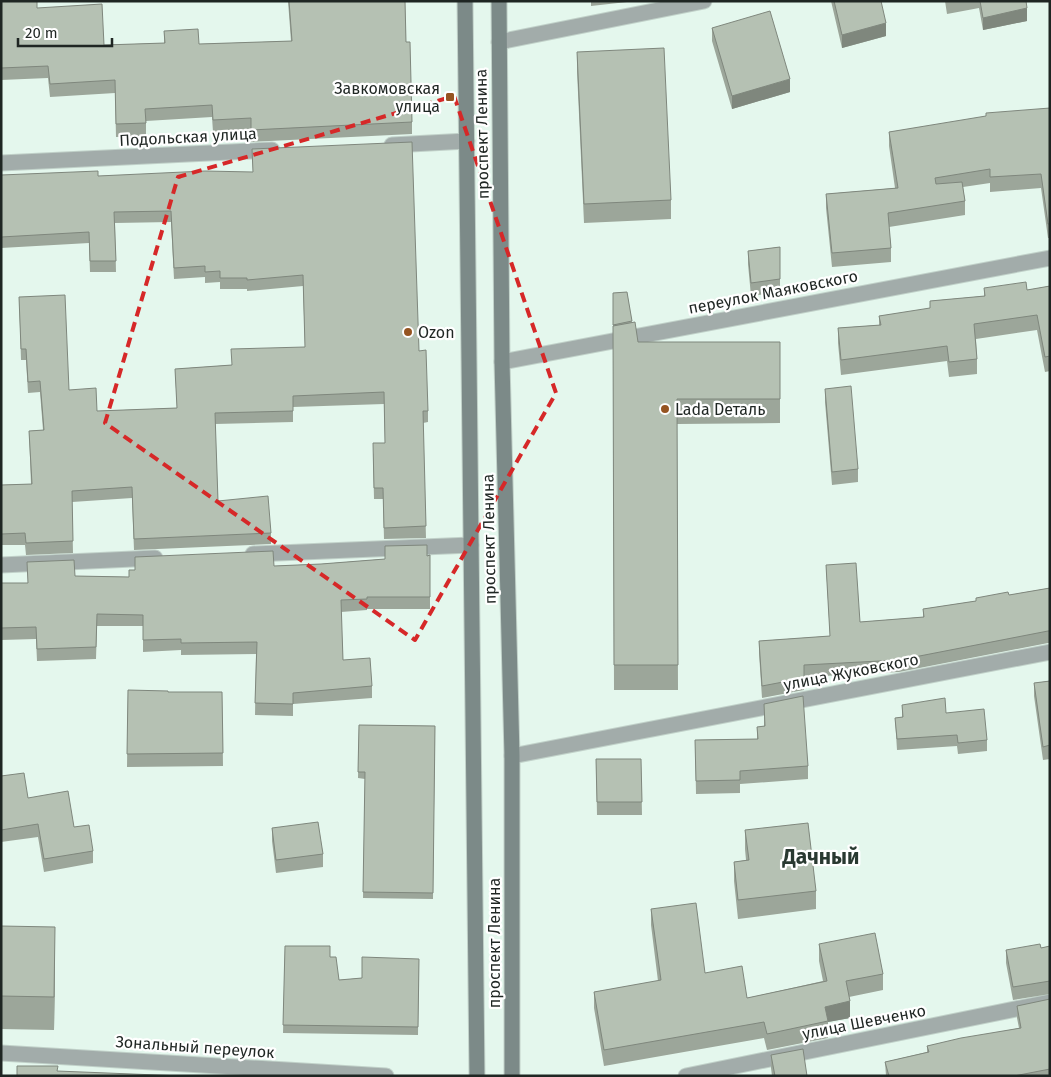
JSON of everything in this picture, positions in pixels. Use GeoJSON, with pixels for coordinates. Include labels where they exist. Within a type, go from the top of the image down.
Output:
{"type":"FeatureCollection","features":[{"type":"Feature","properties":{"kind":"main road","name":"проспект Ленина"},"geometry":{"type":"LineString","coordinates":[[465,1],[477,1076]]}},
{"type":"Feature","properties":{"kind":"main road","name":"проспект Ленина"},"geometry":{"type":"LineString","coordinates":[[499,1],[502,362],[512,756],[512,1076]]}},
{"type":"Feature","properties":{"kind":"street"},"geometry":{"type":"LineString","coordinates":[[499,42],[704,1]]}},
{"type":"Feature","properties":{"kind":"street"},"geometry":{"type":"LineString","coordinates":[[378,145],[467,141]]}},
{"type":"Feature","properties":{"kind":"street","name":"Подольская улица"},"geometry":{"type":"LineString","coordinates":[[1,163],[289,150]]}},
{"type":"Feature","properties":{"kind":"street","name":"переулок Маяковского"},"geometry":{"type":"LineString","coordinates":[[502,362],[1050,258]]}},
{"type":"Feature","properties":{"kind":"street"},"geometry":{"type":"LineString","coordinates":[[236,555],[471,545]]}},
{"type":"Feature","properties":{"kind":"street"},"geometry":{"type":"LineString","coordinates":[[1,565],[168,558]]}},
{"type":"Feature","properties":{"kind":"street","name":"улица Жуковского"},"geometry":{"type":"LineString","coordinates":[[512,756],[1050,652]]}},
{"type":"Feature","properties":{"kind":"street","name":"улица Шевченко"},"geometry":{"type":"LineString","coordinates":[[686,1076],[1050,1002]]}},
{"type":"Feature","properties":{"kind":"street","name":"Зональный переулок"},"geometry":{"type":"LineString","coordinates":[[1,1053],[386,1076]]}},
{"type":"Feature","properties":{"kind":"highlighted area"},"geometry":{"type":"Polygon","coordinates":[[[454,96],[556,393],[415,640],[105,423],[178,177],[454,96]]]}},
{"type":"Feature","properties":{"kind":"building"},"geometry":{"type":"Polygon","coordinates":[[[1,1],[37,1],[37,8],[102,4],[104,45],[165,43],[164,31],[198,29],[199,44],[292,41],[289,1],[405,1],[406,42],[410,42],[412,122],[251,130],[251,118],[213,120],[212,105],[145,109],[146,123],[116,124],[115,80],[50,84],[48,66],[1,68],[1,1]]]}},
{"type":"Feature","properties":{"kind":"building"},"geometry":{"type":"Polygon","coordinates":[[[834,1],[881,1],[886,23],[842,35],[834,1]]]}},
{"type":"Feature","properties":{"kind":"building"},"geometry":{"type":"Polygon","coordinates":[[[980,1],[1026,1],[1027,8],[983,18],[980,1]]]}},
{"type":"Feature","properties":{"kind":"building"},"geometry":{"type":"Polygon","coordinates":[[[770,11],[790,79],[732,96],[712,28],[770,11]]]}},
{"type":"Feature","properties":{"kind":"building"},"geometry":{"type":"Polygon","coordinates":[[[664,48],[671,200],[584,204],[577,52],[664,48]]]}},
{"type":"Feature","properties":{"kind":"building"},"geometry":{"type":"Polygon","coordinates":[[[1050,108],[1050,224],[1048,224],[1041,174],[990,177],[990,169],[935,178],[936,184],[962,182],[965,201],[888,213],[891,248],[832,253],[826,194],[898,188],[889,132],[986,116],[986,113],[1050,108]]]}},
{"type":"Feature","properties":{"kind":"building"},"geometry":{"type":"Polygon","coordinates":[[[412,142],[419,351],[426,350],[428,411],[423,411],[426,526],[384,528],[383,488],[374,488],[373,443],[385,443],[384,392],[293,396],[293,411],[215,413],[218,501],[268,496],[271,533],[134,539],[132,487],[72,491],[73,541],[26,543],[25,533],[1,534],[1,485],[32,484],[29,431],[44,430],[40,381],[28,382],[26,349],[21,349],[19,297],[65,295],[69,390],[96,388],[97,411],[177,408],[175,369],[232,365],[231,349],[305,347],[303,275],[247,280],[247,278],[220,278],[220,271],[205,272],[205,266],[174,268],[171,211],[114,212],[116,261],[90,261],[89,232],[1,237],[1,175],[98,171],[98,176],[205,171],[253,172],[252,149],[412,142]]]}},
{"type":"Feature","properties":{"kind":"building"},"geometry":{"type":"Polygon","coordinates":[[[780,247],[780,279],[751,283],[748,251],[780,247]]]}},
{"type":"Feature","properties":{"kind":"building"},"geometry":{"type":"Polygon","coordinates":[[[1026,282],[1027,290],[1050,286],[1050,356],[1045,357],[1037,315],[974,324],[977,359],[949,362],[947,346],[841,360],[838,328],[881,325],[879,316],[930,308],[930,301],[985,296],[984,288],[1026,282]]]}},
{"type":"Feature","properties":{"kind":"building"},"geometry":{"type":"Polygon","coordinates":[[[627,292],[632,321],[613,325],[613,293],[627,292]]]}},
{"type":"Feature","properties":{"kind":"building"},"geometry":{"type":"Polygon","coordinates":[[[635,322],[638,342],[780,342],[780,399],[677,399],[678,665],[614,665],[613,326],[635,322]]]}},
{"type":"Feature","properties":{"kind":"building"},"geometry":{"type":"Polygon","coordinates":[[[851,386],[858,469],[832,472],[825,389],[851,386]]]}},
{"type":"Feature","properties":{"kind":"building"},"geometry":{"type":"Polygon","coordinates":[[[427,545],[427,556],[430,555],[430,597],[367,597],[367,599],[341,600],[343,660],[370,658],[372,686],[293,693],[293,704],[255,703],[257,642],[181,643],[181,639],[143,640],[143,615],[97,614],[96,647],[37,649],[36,627],[1,628],[1,583],[28,583],[27,562],[74,560],[75,576],[129,577],[129,570],[135,570],[135,557],[273,551],[274,566],[385,559],[385,546],[427,545]]]}},
{"type":"Feature","properties":{"kind":"building"},"geometry":{"type":"Polygon","coordinates":[[[856,563],[860,622],[924,617],[923,609],[976,601],[976,598],[1008,592],[1009,595],[1050,588],[1050,631],[899,660],[804,665],[804,678],[762,686],[759,641],[830,636],[826,565],[856,563]]]}},
{"type":"Feature","properties":{"kind":"building"},"geometry":{"type":"Polygon","coordinates":[[[1050,681],[1050,745],[1043,747],[1034,683],[1050,681]]]}},
{"type":"Feature","properties":{"kind":"building"},"geometry":{"type":"Polygon","coordinates":[[[128,690],[222,692],[223,753],[127,754],[128,690]]]}},
{"type":"Feature","properties":{"kind":"building"},"geometry":{"type":"Polygon","coordinates":[[[803,696],[808,766],[740,771],[740,780],[696,781],[695,740],[758,739],[757,727],[765,726],[764,704],[803,696]]]}},
{"type":"Feature","properties":{"kind":"building"},"geometry":{"type":"Polygon","coordinates":[[[945,698],[946,713],[984,709],[987,740],[958,743],[957,735],[897,739],[895,718],[903,717],[902,705],[945,698]]]}},
{"type":"Feature","properties":{"kind":"building"},"geometry":{"type":"Polygon","coordinates":[[[359,725],[435,726],[433,893],[363,892],[365,772],[358,772],[359,725]]]}},
{"type":"Feature","properties":{"kind":"building"},"geometry":{"type":"Polygon","coordinates":[[[596,759],[641,759],[642,802],[597,802],[596,759]]]}},
{"type":"Feature","properties":{"kind":"building"},"geometry":{"type":"Polygon","coordinates":[[[24,773],[28,798],[68,791],[74,827],[89,825],[93,851],[44,859],[38,824],[1,830],[1,776],[24,773]]]}},
{"type":"Feature","properties":{"kind":"building"},"geometry":{"type":"Polygon","coordinates":[[[318,822],[323,854],[276,860],[272,828],[318,822]]]}},
{"type":"Feature","properties":{"kind":"building"},"geometry":{"type":"Polygon","coordinates":[[[808,823],[816,891],[738,900],[734,862],[749,860],[745,830],[808,823]]]}},
{"type":"Feature","properties":{"kind":"building"},"geometry":{"type":"Polygon","coordinates":[[[696,903],[705,973],[742,966],[747,998],[827,981],[819,944],[875,933],[883,974],[846,981],[850,1001],[825,1007],[828,1021],[767,1034],[764,1022],[604,1050],[594,992],[661,980],[651,909],[696,903]]]}},
{"type":"Feature","properties":{"kind":"building"},"geometry":{"type":"Polygon","coordinates":[[[1,926],[55,927],[54,997],[1,996],[1,926]]]}},
{"type":"Feature","properties":{"kind":"building"},"geometry":{"type":"Polygon","coordinates":[[[1040,944],[1041,948],[1050,946],[1050,981],[1013,987],[1006,950],[1040,944]]]}},
{"type":"Feature","properties":{"kind":"building"},"geometry":{"type":"Polygon","coordinates":[[[285,946],[330,946],[330,957],[336,957],[339,980],[362,978],[362,957],[419,959],[418,1027],[283,1025],[285,946]]]}},
{"type":"Feature","properties":{"kind":"building"},"geometry":{"type":"Polygon","coordinates":[[[1050,999],[1050,1069],[1014,1076],[889,1076],[885,1062],[929,1052],[927,1046],[1021,1028],[1017,1006],[1050,999]]]}},
{"type":"Feature","properties":{"kind":"building"},"geometry":{"type":"Polygon","coordinates":[[[803,1049],[807,1076],[775,1076],[771,1055],[803,1049]]]}},
{"type":"Feature","properties":{"kind":"building"},"geometry":{"type":"Polygon","coordinates":[[[17,1066],[58,1066],[57,1071],[182,1076],[17,1076],[17,1066]]]}},
{"type":"Feature","properties":{"kind":"place","name":"Завкомовская улица"},"geometry":{"type":"Point","coordinates":[450,97]}},
{"type":"Feature","properties":{"kind":"place","name":"Ozon"},"geometry":{"type":"Point","coordinates":[408,332]}},
{"type":"Feature","properties":{"kind":"place","name":"Lada Dеталь"},"geometry":{"type":"Point","coordinates":[665,409]}},
{"type":"Feature","properties":{"kind":"district","name":"Дачный"},"geometry":{"type":"Point","coordinates":[821,857]}}]}
